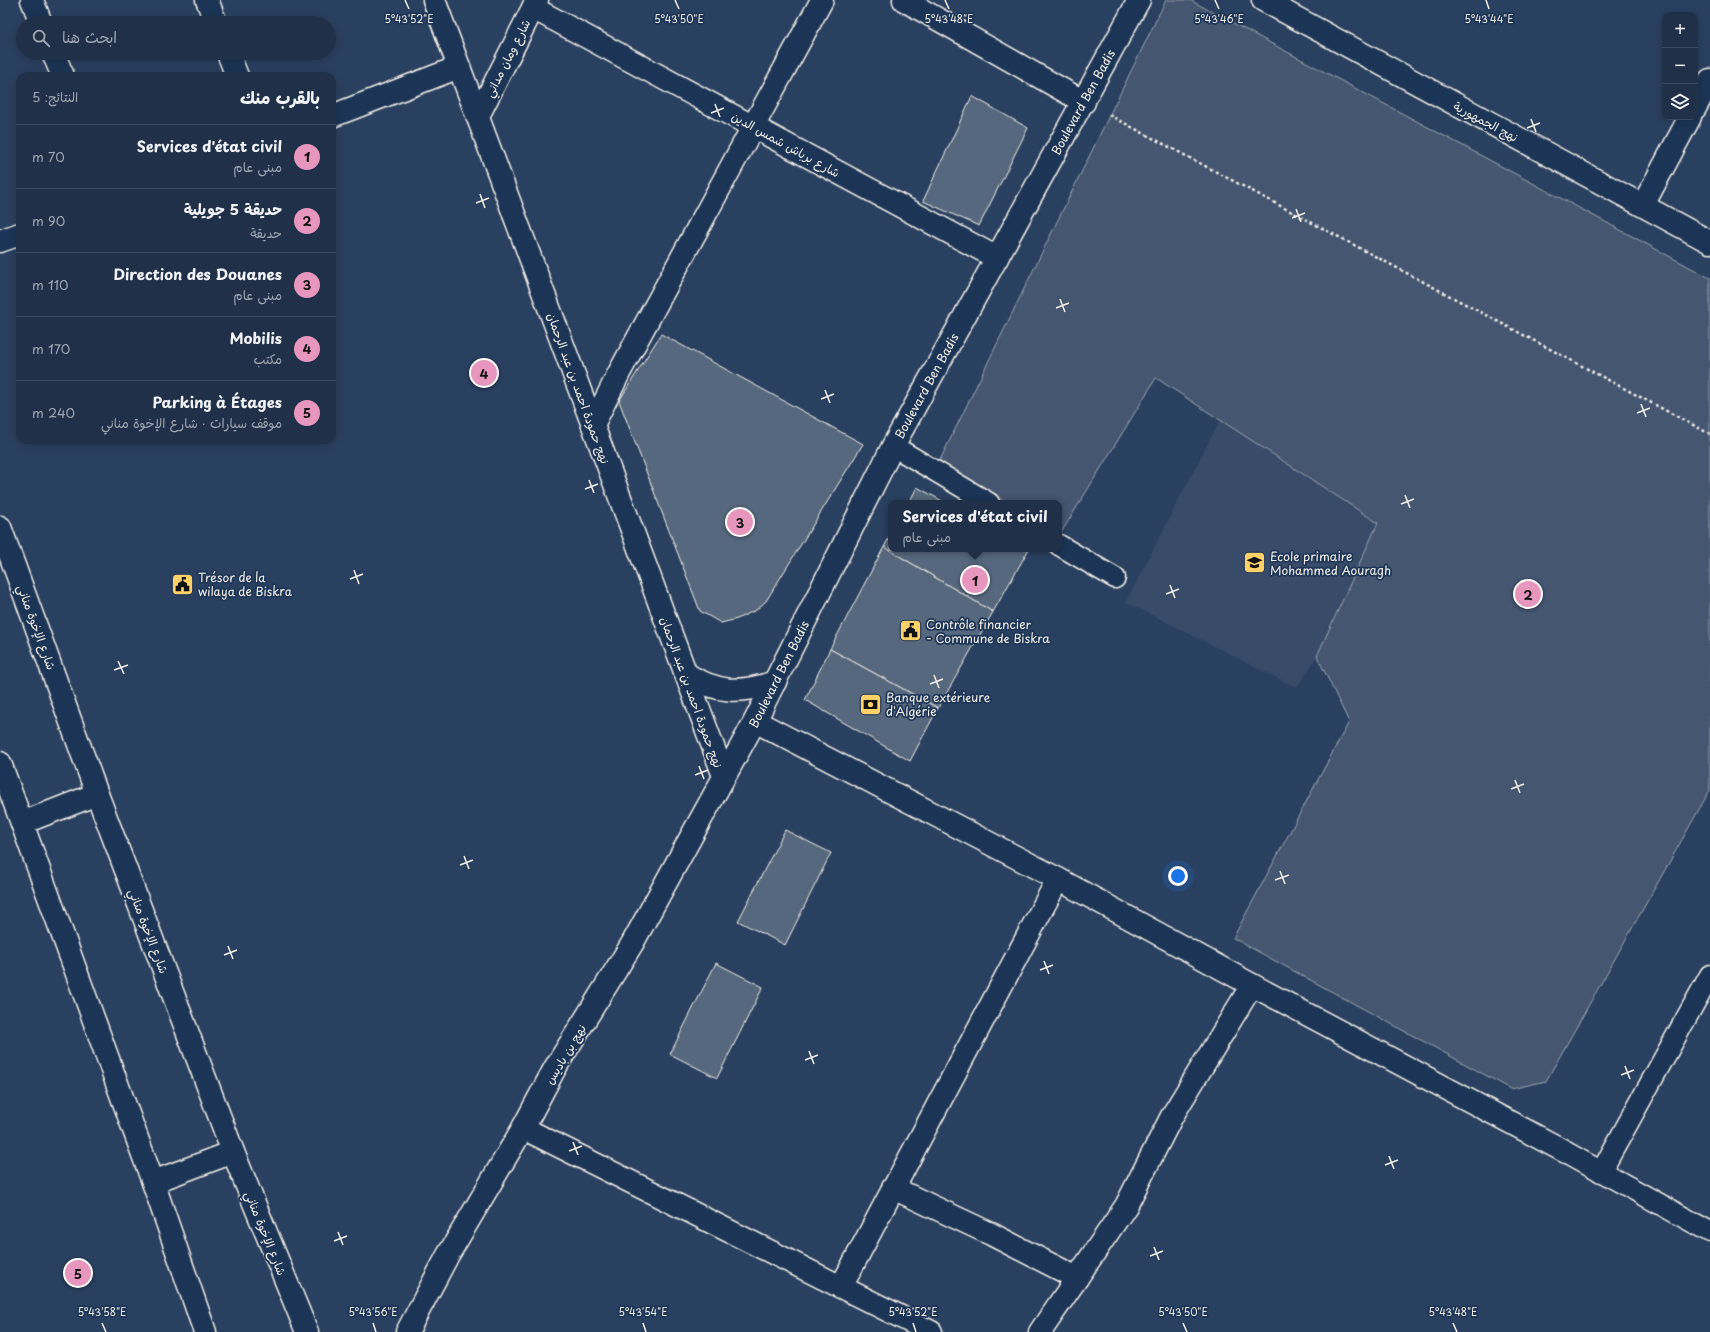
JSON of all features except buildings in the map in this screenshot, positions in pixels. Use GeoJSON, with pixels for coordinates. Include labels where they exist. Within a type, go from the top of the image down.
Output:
{"type":"FeatureCollection","features":[{"type":"Feature","properties":{"kind":"street"},"geometry":{"type":"LineString","coordinates":[[32,0],[38,16]]}},
{"type":"Feature","properties":{"kind":"street"},"geometry":{"type":"LineString","coordinates":[[207,0],[213,16]]}},
{"type":"Feature","properties":{"kind":"street","name":"نهج حمودة احمد بن عبد الرحمان"},"geometry":{"type":"LineString","coordinates":[[434,0],[724,776]]}},
{"type":"Feature","properties":{"kind":"street"},"geometry":{"type":"LineString","coordinates":[[593,425],[619,373],[822,0]]}},
{"type":"Feature","properties":{"kind":"street"},"geometry":{"type":"LineString","coordinates":[[904,0],[1084,102]]}},
{"type":"Feature","properties":{"kind":"street","name":"Boulevard Ben Badis"},"geometry":{"type":"LineString","coordinates":[[724,776],[775,682],[893,446],[1084,102],[1138,0]]}},
{"type":"Feature","properties":{"kind":"street","name":"نهج الجمهورية"},"geometry":{"type":"LineString","coordinates":[[1263,0],[1710,242]]}},
{"type":"Feature","properties":{"kind":"street","name":"شارع برباش شمس الدين"},"geometry":{"type":"LineString","coordinates":[[535,4],[754,126],[997,258]]}},
{"type":"Feature","properties":{"kind":"street","name":"شارع ومان مداني"},"geometry":{"type":"LineString","coordinates":[[478,116],[535,4]]}},
{"type":"Feature","properties":{"kind":"street"},"geometry":{"type":"LineString","coordinates":[[56,60],[61,72]]}},
{"type":"Feature","properties":{"kind":"street"},"geometry":{"type":"LineString","coordinates":[[231,60],[235,72]]}},
{"type":"Feature","properties":{"kind":"street"},"geometry":{"type":"LineString","coordinates":[[336,114],[459,67]]}},
{"type":"Feature","properties":{"kind":"street"},"geometry":{"type":"LineString","coordinates":[[1698,102],[1710,80]]}},
{"type":"Feature","properties":{"kind":"street"},"geometry":{"type":"LineString","coordinates":[[1643,205],[1688,120]]}},
{"type":"Feature","properties":{"kind":"street"},"geometry":{"type":"LineString","coordinates":[[0,241],[16,235]]}},
{"type":"Feature","properties":{"kind":"street","name":"شارع الإخوة مناني"},"geometry":{"type":"LineString","coordinates":[[0,527],[97,794],[233,1152],[307,1332]]}},
{"type":"Feature","properties":{"kind":"street"},"geometry":{"type":"LineString","coordinates":[[686,674],[699,682],[714,688],[729,690],[745,690],[775,682]]}},
{"type":"Feature","properties":{"kind":"street"},"geometry":{"type":"LineString","coordinates":[[755,721],[1058,879],[1252,985],[1566,1152]]}},
{"type":"Feature","properties":{"kind":"street"},"geometry":{"type":"LineString","coordinates":[[0,763],[153,1182],[205,1332]]}},
{"type":"Feature","properties":{"kind":"street","name":"نهج بن باديس"},"geometry":{"type":"LineString","coordinates":[[407,1332],[448,1255],[523,1128],[555,1068],[632,944],[724,776]]}},
{"type":"Feature","properties":{"kind":"street"},"geometry":{"type":"LineString","coordinates":[[22,823],[97,794]]}},
{"type":"Feature","properties":{"kind":"street"},"geometry":{"type":"LineString","coordinates":[[841,1287],[1058,879]]}},
{"type":"Feature","properties":{"kind":"street"},"geometry":{"type":"LineString","coordinates":[[1040,1332],[1126,1206],[1172,1116],[1252,985]]}},
{"type":"Feature","properties":{"kind":"street"},"geometry":{"type":"LineString","coordinates":[[523,1128],[841,1287],[922,1330]]}},
{"type":"Feature","properties":{"kind":"street"},"geometry":{"type":"LineString","coordinates":[[153,1182],[233,1152]]}},
{"type":"Feature","properties":{"kind":"street"},"geometry":{"type":"LineString","coordinates":[[893,1188],[991,1234],[1077,1278]]}},
{"type":"Feature","properties":{"kind":"lane"},"geometry":{"type":"LineString","coordinates":[[893,446],[984,500]]}},
{"type":"Feature","properties":{"kind":"lane"},"geometry":{"type":"LineString","coordinates":[[1062,546],[1115,578]]}},
{"type":"Feature","properties":{"kind":"lane"},"geometry":{"type":"LineString","coordinates":[[1601,1172],[1710,975]]}},
{"type":"Feature","properties":{"kind":"lane"},"geometry":{"type":"LineString","coordinates":[[1566,1152],[1710,1232]]}},
{"type":"Feature","properties":{"kind":"path"},"geometry":{"type":"LineString","coordinates":[[1084,102],[1710,434]]}},
{"type":"Feature","properties":{"kind":"shaded area"},"geometry":{"type":"Polygon","coordinates":[[[1166,0],[1190,0],[1710,278],[1710,790],[1546,1081],[1511,1089],[1233,938],[1349,722],[1317,656],[1378,523],[1156,378],[1062,531],[1062,500],[1003,500],[938,464],[1166,0]]]}},
{"type":"Feature","properties":{"kind":"shaded area","name":"Ecole primaire Mohammed Aouragh"},"geometry":{"type":"Polygon","coordinates":[[[1220,420],[1379,523],[1317,656],[1297,688],[1126,602],[1220,420]]]}},
{"type":"Feature","properties":{"kind":"place","name":"Mobilis"},"geometry":{"type":"Point","coordinates":[484,373]}},
{"type":"Feature","properties":{"kind":"place","name":"Direction des Douanes"},"geometry":{"type":"Point","coordinates":[740,522]}},
{"type":"Feature","properties":{"kind":"place","name":"Ecole primaire Mohammed Aouragh"},"geometry":{"type":"Point","coordinates":[1254,563]}},
{"type":"Feature","properties":{"kind":"place","name":"Services d'état civil"},"geometry":{"type":"Point","coordinates":[975,580]}},
{"type":"Feature","properties":{"kind":"place","name":"Trésor de la wilaya de Biskra"},"geometry":{"type":"Point","coordinates":[182,584]}},
{"type":"Feature","properties":{"kind":"place","name":"حديقة 5 جويلية"},"geometry":{"type":"Point","coordinates":[1528,594]}},
{"type":"Feature","properties":{"kind":"place","name":"Contrôle financier - Commune de Biskra"},"geometry":{"type":"Point","coordinates":[911,631]}},
{"type":"Feature","properties":{"kind":"place","name":"Banque extérieure d'Algérie"},"geometry":{"type":"Point","coordinates":[871,704]}},
{"type":"Feature","properties":{"kind":"place","name":"Parking à Étages"},"geometry":{"type":"Point","coordinates":[78,1273]}}]}
